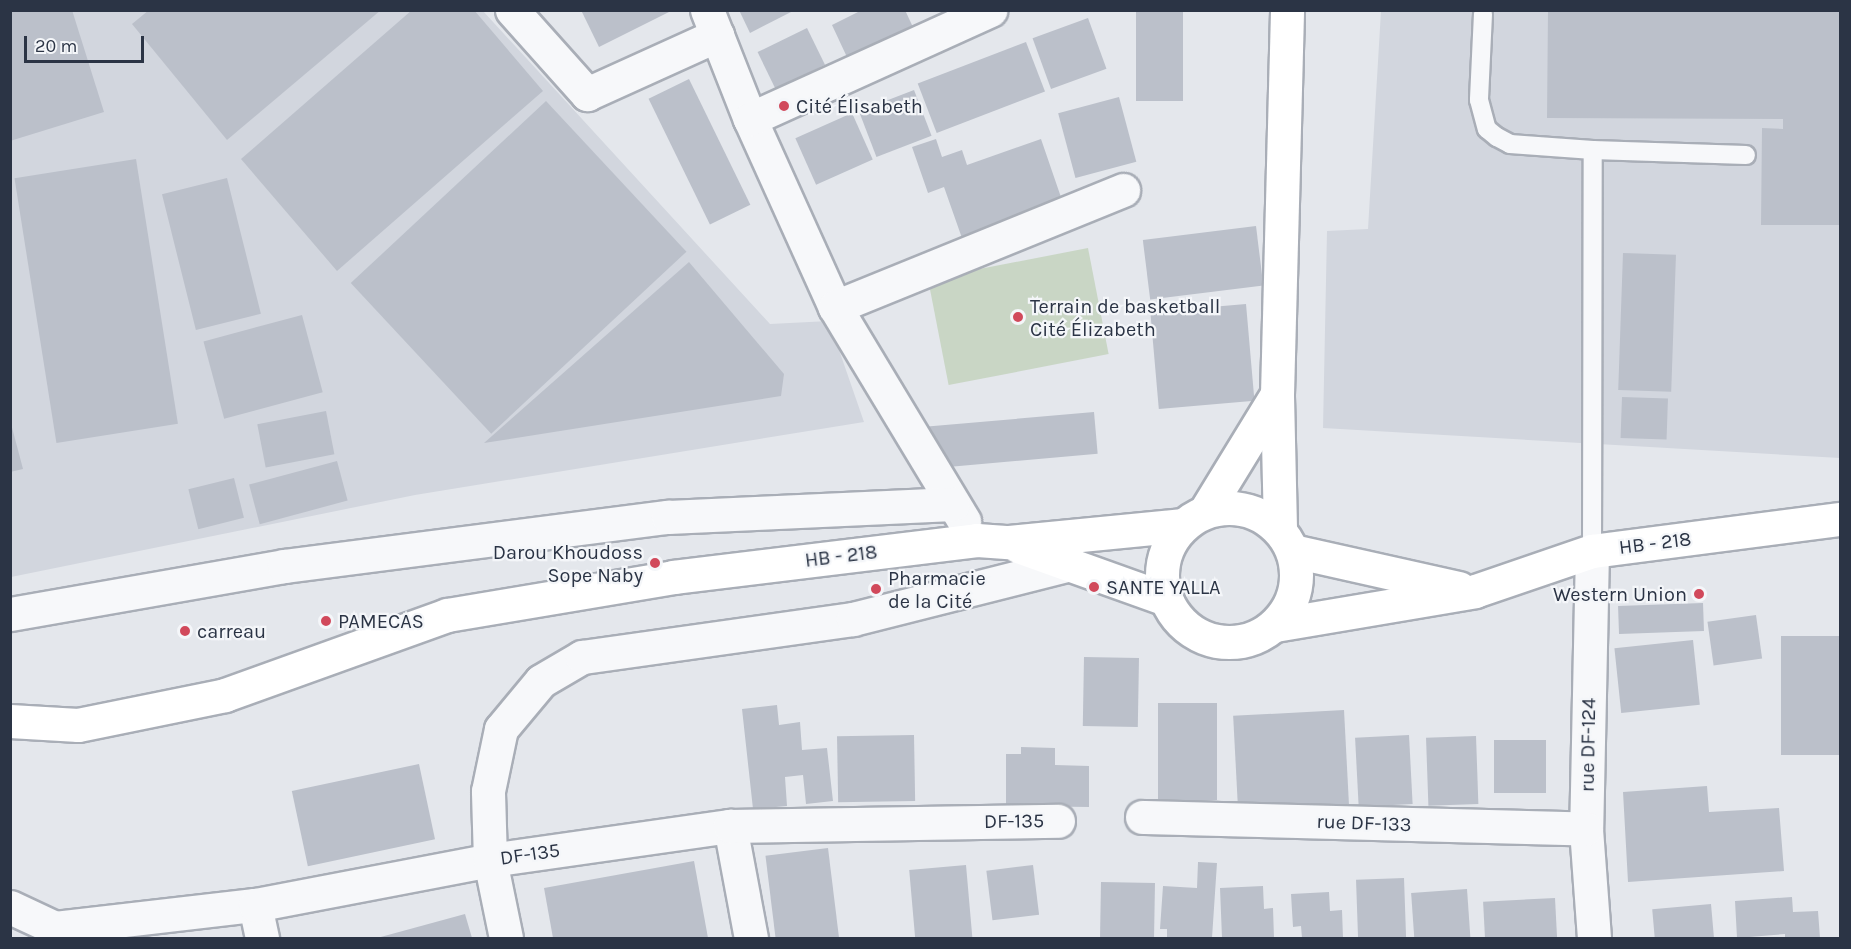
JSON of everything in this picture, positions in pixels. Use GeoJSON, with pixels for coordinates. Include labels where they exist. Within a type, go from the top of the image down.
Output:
{"type":"FeatureCollection","features":[{"type":"Feature","properties":{"kind":"main road"},"geometry":{"type":"LineString","coordinates":[[1277,394],[1194,518],[1167,547],[1161,572],[1166,599],[1179,621],[1200,637],[1227,644],[1252,639],[1275,625],[1291,603],[1298,577],[1286,540],[1277,394],[1287,10]]}},
{"type":"Feature","properties":{"kind":"main road"},"geometry":{"type":"LineString","coordinates":[[1194,518],[1232,507],[1258,512],[1286,540],[1475,591]]}},
{"type":"Feature","properties":{"kind":"main road","name":"HB - 218"},"geometry":{"type":"LineString","coordinates":[[10,722],[78,725],[225,695],[447,615],[673,577],[1194,518]]}},
{"type":"Feature","properties":{"kind":"main road","name":"HB - 218"},"geometry":{"type":"LineString","coordinates":[[1275,625],[1475,591],[1592,551],[1840,519]]}},
{"type":"Feature","properties":{"kind":"main road","name":"HB - 218"},"geometry":{"type":"LineString","coordinates":[[993,541],[1071,564],[1166,599]]}},
{"type":"Feature","properties":{"kind":"street"},"geometry":{"type":"LineString","coordinates":[[512,10],[588,94],[712,23],[750,119],[835,308],[953,504],[993,541]]}},
{"type":"Feature","properties":{"kind":"street"},"geometry":{"type":"LineString","coordinates":[[750,119],[942,22],[990,10]]}},
{"type":"Feature","properties":{"kind":"street"},"geometry":{"type":"LineString","coordinates":[[835,308],[1123,190]]}},
{"type":"Feature","properties":{"kind":"street"},"geometry":{"type":"LineString","coordinates":[[10,614],[284,566],[668,517],[953,504]]}},
{"type":"Feature","properties":{"kind":"street","name":"rue DF-124"},"geometry":{"type":"LineString","coordinates":[[1592,551],[1586,829],[1594,939]]}},
{"type":"Feature","properties":{"kind":"street"},"geometry":{"type":"LineString","coordinates":[[506,939],[490,860],[488,791],[501,729],[541,681],[582,657],[853,619],[1071,564]]}},
{"type":"Feature","properties":{"kind":"street","name":"rue DF-133"},"geometry":{"type":"LineString","coordinates":[[1142,817],[1586,829]]}},
{"type":"Feature","properties":{"kind":"street","name":"DF-135"},"geometry":{"type":"LineString","coordinates":[[10,907],[56,933],[255,905],[490,860],[730,826],[1058,821]]}},
{"type":"Feature","properties":{"kind":"street"},"geometry":{"type":"LineString","coordinates":[[730,826],[751,939]]}},
{"type":"Feature","properties":{"kind":"street"},"geometry":{"type":"LineString","coordinates":[[255,905],[262,939]]}},
{"type":"Feature","properties":{"kind":"lane"},"geometry":{"type":"LineString","coordinates":[[1483,14],[1479,100],[1487,129],[1510,144],[1593,150],[1746,155]]}},
{"type":"Feature","properties":{"kind":"lane"},"geometry":{"type":"LineString","coordinates":[[1592,551],[1593,150]]}},
{"type":"Feature","properties":{"kind":"shaded area"},"geometry":{"type":"Polygon","coordinates":[[[11,11],[483,11],[770,324],[829,321],[864,422],[415,495],[11,577],[11,11]]]}},
{"type":"Feature","properties":{"kind":"shaded area"},"geometry":{"type":"Polygon","coordinates":[[[1381,11],[1840,11],[1840,458],[1323,428],[1327,231],[1368,229],[1381,11]]]}},
{"type":"Feature","properties":{"kind":"green space","name":"Terrain de basketball Cité Élizabeth"},"geometry":{"type":"Polygon","coordinates":[[[1088,248],[1109,354],[949,385],[928,279],[1088,248]]]}},
{"type":"Feature","properties":{"kind":"building"},"geometry":{"type":"Polygon","coordinates":[[[10,10],[72,10],[104,112],[10,141],[10,10]]]}},
{"type":"Feature","properties":{"kind":"building"},"geometry":{"type":"Polygon","coordinates":[[[149,10],[381,10],[227,140],[132,24],[149,10]]]}},
{"type":"Feature","properties":{"kind":"building"},"geometry":{"type":"Polygon","coordinates":[[[412,10],[474,10],[543,91],[337,271],[241,159],[412,10]]]}},
{"type":"Feature","properties":{"kind":"building"},"geometry":{"type":"Polygon","coordinates":[[[581,10],[673,10],[599,47],[581,10]]]}},
{"type":"Feature","properties":{"kind":"building"},"geometry":{"type":"Polygon","coordinates":[[[739,10],[795,10],[750,33],[739,10]]]}},
{"type":"Feature","properties":{"kind":"building"},"geometry":{"type":"Polygon","coordinates":[[[862,10],[905,10],[918,38],[853,70],[832,25],[862,10]]]}},
{"type":"Feature","properties":{"kind":"building"},"geometry":{"type":"Polygon","coordinates":[[[1136,10],[1183,10],[1183,101],[1136,101],[1136,10]]]}},
{"type":"Feature","properties":{"kind":"building"},"geometry":{"type":"Polygon","coordinates":[[[1548,10],[1840,10],[1840,225],[1761,225],[1762,128],[1783,129],[1783,119],[1547,118],[1548,10]]]}},
{"type":"Feature","properties":{"kind":"building"},"geometry":{"type":"Polygon","coordinates":[[[1088,18],[1106,69],[1051,89],[1033,38],[1088,18]]]}},
{"type":"Feature","properties":{"kind":"building"},"geometry":{"type":"Polygon","coordinates":[[[807,28],[825,65],[776,89],[758,52],[807,28]]]}},
{"type":"Feature","properties":{"kind":"building"},"geometry":{"type":"Polygon","coordinates":[[[1026,42],[1045,91],[937,133],[918,84],[1026,42]]]}},
{"type":"Feature","properties":{"kind":"building"},"geometry":{"type":"Polygon","coordinates":[[[689,79],[750,205],[710,225],[649,99],[689,79]]]}},
{"type":"Feature","properties":{"kind":"building"},"geometry":{"type":"Polygon","coordinates":[[[914,90],[932,136],[876,157],[859,111],[914,90]]]}},
{"type":"Feature","properties":{"kind":"building"},"geometry":{"type":"Polygon","coordinates":[[[1119,97],[1136,162],[1075,178],[1058,113],[1119,97]]]}},
{"type":"Feature","properties":{"kind":"building"},"geometry":{"type":"Polygon","coordinates":[[[546,101],[686,252],[491,434],[351,283],[546,101]]]}},
{"type":"Feature","properties":{"kind":"building"},"geometry":{"type":"Polygon","coordinates":[[[852,113],[873,160],[816,185],[795,138],[852,113]]]}},
{"type":"Feature","properties":{"kind":"building"},"geometry":{"type":"Polygon","coordinates":[[[936,139],[942,157],[962,150],[967,165],[1041,139],[1064,206],[963,241],[944,187],[928,193],[912,147],[936,139]]]}},
{"type":"Feature","properties":{"kind":"building"},"geometry":{"type":"Polygon","coordinates":[[[136,159],[178,424],[56,443],[15,178],[136,159]]]}},
{"type":"Feature","properties":{"kind":"building"},"geometry":{"type":"Polygon","coordinates":[[[227,178],[261,314],[196,330],[162,194],[227,178]]]}},
{"type":"Feature","properties":{"kind":"building"},"geometry":{"type":"Polygon","coordinates":[[[1256,226],[1263,286],[1150,299],[1143,240],[1256,226]]]}},
{"type":"Feature","properties":{"kind":"building"},"geometry":{"type":"Polygon","coordinates":[[[1623,253],[1676,255],[1671,392],[1618,390],[1623,253]]]}},
{"type":"Feature","properties":{"kind":"building"},"geometry":{"type":"Polygon","coordinates":[[[689,262],[784,374],[781,396],[484,443],[689,262]]]}},
{"type":"Feature","properties":{"kind":"building"},"geometry":{"type":"Polygon","coordinates":[[[1246,304],[1254,401],[1159,409],[1150,312],[1246,304]]]}},
{"type":"Feature","properties":{"kind":"building"},"geometry":{"type":"Polygon","coordinates":[[[302,315],[323,392],[224,419],[203,341],[302,315]]]}},
{"type":"Feature","properties":{"kind":"building"},"geometry":{"type":"Polygon","coordinates":[[[1622,397],[1668,399],[1667,440],[1621,438],[1622,397]]]}},
{"type":"Feature","properties":{"kind":"building"},"geometry":{"type":"Polygon","coordinates":[[[326,411],[334,454],[266,468],[257,424],[326,411]]]}},
{"type":"Feature","properties":{"kind":"building"},"geometry":{"type":"Polygon","coordinates":[[[1094,412],[1098,454],[931,468],[928,427],[1094,412]]]}},
{"type":"Feature","properties":{"kind":"building"},"geometry":{"type":"Polygon","coordinates":[[[10,420],[23,469],[10,472],[10,420]]]}},
{"type":"Feature","properties":{"kind":"building"},"geometry":{"type":"Polygon","coordinates":[[[337,461],[348,501],[260,524],[249,485],[337,461]]]}},
{"type":"Feature","properties":{"kind":"building"},"geometry":{"type":"Polygon","coordinates":[[[234,478],[244,518],[198,529],[188,489],[234,478]]]}},
{"type":"Feature","properties":{"kind":"building"},"geometry":{"type":"Polygon","coordinates":[[[1703,603],[1704,631],[1619,634],[1618,606],[1703,603]]]}},
{"type":"Feature","properties":{"kind":"building"},"geometry":{"type":"Polygon","coordinates":[[[1756,615],[1762,659],[1714,665],[1707,622],[1756,615]]]}},
{"type":"Feature","properties":{"kind":"building"},"geometry":{"type":"Polygon","coordinates":[[[1781,636],[1840,636],[1840,755],[1781,755],[1781,636]]]}},
{"type":"Feature","properties":{"kind":"building"},"geometry":{"type":"Polygon","coordinates":[[[1693,640],[1700,705],[1621,713],[1614,648],[1693,640]]]}},
{"type":"Feature","properties":{"kind":"building"},"geometry":{"type":"Polygon","coordinates":[[[1084,657],[1139,658],[1138,727],[1083,726],[1084,657]]]}},
{"type":"Feature","properties":{"kind":"building"},"geometry":{"type":"Polygon","coordinates":[[[1158,703],[1217,703],[1217,800],[1158,800],[1158,703]]]}},
{"type":"Feature","properties":{"kind":"building"},"geometry":{"type":"Polygon","coordinates":[[[777,705],[779,725],[800,722],[802,750],[827,748],[833,801],[806,804],[803,775],[785,777],[787,806],[753,809],[742,709],[777,705]]]}},
{"type":"Feature","properties":{"kind":"building"},"geometry":{"type":"Polygon","coordinates":[[[1344,710],[1349,806],[1238,812],[1233,716],[1344,710]]]}},
{"type":"Feature","properties":{"kind":"building"},"geometry":{"type":"Polygon","coordinates":[[[914,735],[915,801],[838,802],[837,736],[914,735]]]}},
{"type":"Feature","properties":{"kind":"building"},"geometry":{"type":"Polygon","coordinates":[[[1409,735],[1413,804],[1359,807],[1355,738],[1409,735]]]}},
{"type":"Feature","properties":{"kind":"building"},"geometry":{"type":"Polygon","coordinates":[[[1476,736],[1478,804],[1428,806],[1426,738],[1476,736]]]}},
{"type":"Feature","properties":{"kind":"building"},"geometry":{"type":"Polygon","coordinates":[[[1494,740],[1546,740],[1546,793],[1494,793],[1494,740]]]}},
{"type":"Feature","properties":{"kind":"building"},"geometry":{"type":"Polygon","coordinates":[[[1021,747],[1055,748],[1055,765],[1089,766],[1089,807],[1006,806],[1006,754],[1021,754],[1021,747]]]}},
{"type":"Feature","properties":{"kind":"building"},"geometry":{"type":"Polygon","coordinates":[[[419,764],[435,839],[308,866],[292,791],[419,764]]]}},
{"type":"Feature","properties":{"kind":"building"},"geometry":{"type":"Polygon","coordinates":[[[1707,786],[1709,812],[1779,808],[1784,871],[1628,882],[1623,792],[1707,786]]]}},
{"type":"Feature","properties":{"kind":"building"},"geometry":{"type":"Polygon","coordinates":[[[828,848],[839,938],[776,938],[765,856],[828,848]]]}},
{"type":"Feature","properties":{"kind":"building"},"geometry":{"type":"Polygon","coordinates":[[[694,861],[708,938],[553,938],[544,888],[694,861]]]}},
{"type":"Feature","properties":{"kind":"building"},"geometry":{"type":"Polygon","coordinates":[[[1198,862],[1217,863],[1212,938],[1167,938],[1167,929],[1160,929],[1163,886],[1197,888],[1198,862]]]}},
{"type":"Feature","properties":{"kind":"building"},"geometry":{"type":"Polygon","coordinates":[[[966,865],[972,938],[915,938],[909,870],[966,865]]]}},
{"type":"Feature","properties":{"kind":"building"},"geometry":{"type":"Polygon","coordinates":[[[1033,865],[1039,915],[992,920],[986,871],[1033,865]]]}},
{"type":"Feature","properties":{"kind":"building"},"geometry":{"type":"Polygon","coordinates":[[[1404,878],[1406,938],[1358,938],[1356,880],[1404,878]]]}},
{"type":"Feature","properties":{"kind":"building"},"geometry":{"type":"Polygon","coordinates":[[[1101,882],[1155,883],[1154,938],[1100,938],[1101,882]]]}},
{"type":"Feature","properties":{"kind":"building"},"geometry":{"type":"Polygon","coordinates":[[[1263,886],[1264,909],[1273,908],[1274,938],[1222,938],[1220,888],[1263,886]]]}},
{"type":"Feature","properties":{"kind":"building"},"geometry":{"type":"Polygon","coordinates":[[[1467,889],[1470,938],[1414,938],[1411,893],[1467,889]]]}},
{"type":"Feature","properties":{"kind":"building"},"geometry":{"type":"Polygon","coordinates":[[[1329,892],[1330,911],[1342,910],[1343,938],[1302,938],[1301,926],[1293,927],[1291,894],[1329,892]]]}},
{"type":"Feature","properties":{"kind":"building"},"geometry":{"type":"Polygon","coordinates":[[[1792,897],[1793,912],[1818,911],[1820,938],[1785,938],[1785,934],[1737,938],[1735,901],[1792,897]]]}},
{"type":"Feature","properties":{"kind":"building"},"geometry":{"type":"Polygon","coordinates":[[[1555,898],[1557,938],[1485,938],[1483,902],[1555,898]]]}},
{"type":"Feature","properties":{"kind":"building"},"geometry":{"type":"Polygon","coordinates":[[[1711,904],[1714,938],[1655,938],[1652,909],[1711,904]]]}},
{"type":"Feature","properties":{"kind":"building"},"geometry":{"type":"Polygon","coordinates":[[[465,914],[472,938],[377,938],[465,914]]]}},
{"type":"Feature","properties":{"kind":"place","name":"Cité Élisabeth"},"geometry":{"type":"Point","coordinates":[784,106]}},
{"type":"Feature","properties":{"kind":"place","name":"Terrain de basketball Cité Élizabeth"},"geometry":{"type":"Point","coordinates":[1018,317]}},
{"type":"Feature","properties":{"kind":"place","name":"Darou Khoudoss Sope Naby"},"geometry":{"type":"Point","coordinates":[655,563]}},
{"type":"Feature","properties":{"kind":"place","name":"SANTE YALLA"},"geometry":{"type":"Point","coordinates":[1094,587]}},
{"type":"Feature","properties":{"kind":"place","name":"Pharmacie de la Cité"},"geometry":{"type":"Point","coordinates":[876,589]}},
{"type":"Feature","properties":{"kind":"place","name":"Western Union"},"geometry":{"type":"Point","coordinates":[1699,594]}},
{"type":"Feature","properties":{"kind":"place","name":"PAMECAS"},"geometry":{"type":"Point","coordinates":[326,621]}},
{"type":"Feature","properties":{"kind":"place","name":"carreau"},"geometry":{"type":"Point","coordinates":[185,631]}}]}
